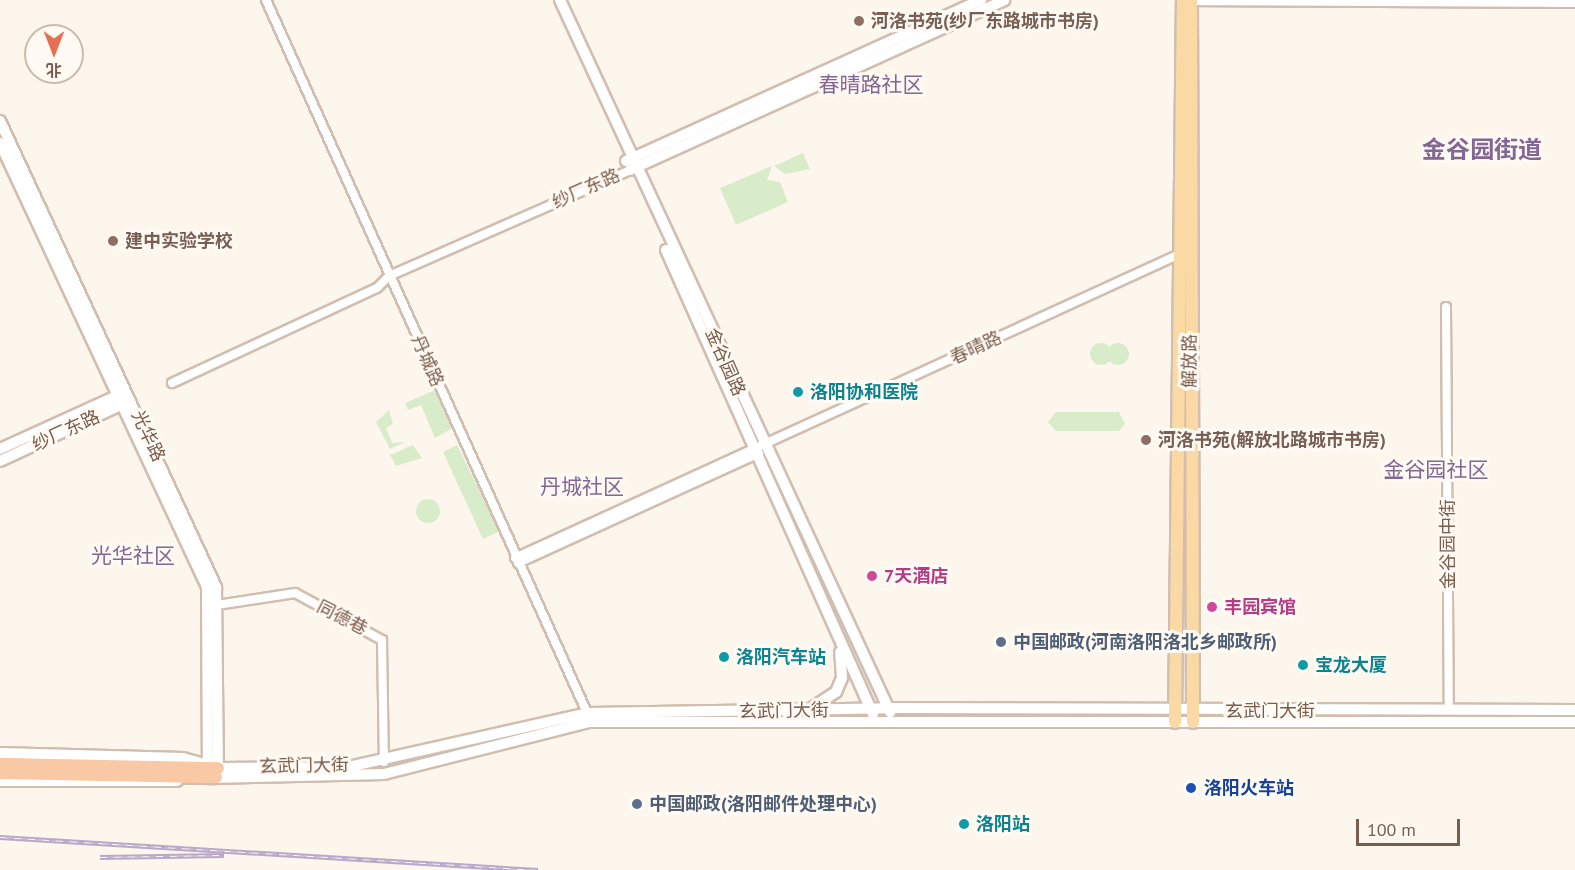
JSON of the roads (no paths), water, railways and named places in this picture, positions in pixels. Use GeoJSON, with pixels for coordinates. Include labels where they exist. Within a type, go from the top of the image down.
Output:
{"type":"FeatureCollection","features":[{"type":"Feature","properties":{"kind":"highway"},"geometry":{"type":"LineString","coordinates":[[0,764],[156,770]]}},
{"type":"Feature","properties":{"kind":"highway"},"geometry":{"type":"LineString","coordinates":[[0,773],[214,769]]}},
{"type":"Feature","properties":{"kind":"main road","name":"金谷园路"},"geometry":{"type":"LineString","coordinates":[[555,0],[631,164]]}},
{"type":"Feature","properties":{"kind":"main road","name":"金谷园路"},"geometry":{"type":"LineString","coordinates":[[560,0],[758,450],[830,623],[873,709],[874,721]]}},
{"type":"Feature","properties":{"kind":"main road","name":"纱厂东路"},"geometry":{"type":"LineString","coordinates":[[631,164],[981,0]]}},
{"type":"Feature","properties":{"kind":"main road","name":"纱厂东路"},"geometry":{"type":"LineString","coordinates":[[631,164],[1004,0]]}},
{"type":"Feature","properties":{"kind":"main road"},"geometry":{"type":"LineString","coordinates":[[1183,0],[1575,2]]}},
{"type":"Feature","properties":{"kind":"main road","name":"解放路"},"geometry":{"type":"LineString","coordinates":[[1183,0],[1193,717]]}},
{"type":"Feature","properties":{"kind":"main road","name":"解放路"},"geometry":{"type":"LineString","coordinates":[[1175,716],[1191,0]]}},
{"type":"Feature","properties":{"kind":"main road","name":"光华路"},"geometry":{"type":"LineString","coordinates":[[0,121],[216,587],[214,769]]}},
{"type":"Feature","properties":{"kind":"main road","name":"光华路"},"geometry":{"type":"LineString","coordinates":[[0,143],[117,401],[207,587],[214,769]]}},
{"type":"Feature","properties":{"kind":"main road","name":"纱厂东路"},"geometry":{"type":"LineString","coordinates":[[0,449],[129,396]]}},
{"type":"Feature","properties":{"kind":"main road","name":"纱厂东路"},"geometry":{"type":"LineString","coordinates":[[0,461],[117,401]]}},
{"type":"Feature","properties":{"kind":"main road","name":"金谷园路"},"geometry":{"type":"LineString","coordinates":[[758,450],[817,560],[832,578],[890,708],[891,721]]}},
{"type":"Feature","properties":{"kind":"main road"},"geometry":{"type":"LineString","coordinates":[[797,711],[820,706],[842,678],[843,660],[830,623]]}},
{"type":"Feature","properties":{"kind":"main road","name":"玄武门大街"},"geometry":{"type":"LineString","coordinates":[[0,782],[153,783],[214,769],[384,762],[589,717],[890,708],[1193,717],[1575,722]]}},
{"type":"Feature","properties":{"kind":"main road","name":"玄武门大街"},"geometry":{"type":"LineString","coordinates":[[1193,717],[1449,710],[1575,710]]}},
{"type":"Feature","properties":{"kind":"main road","name":"玄武门大街"},"geometry":{"type":"LineString","coordinates":[[0,753],[214,769],[384,774],[589,717],[891,721],[1175,716]]}},
{"type":"Feature","properties":{"kind":"street","name":"丹城路"},"geometry":{"type":"LineString","coordinates":[[266,0],[589,717]]}},
{"type":"Feature","properties":{"kind":"street","name":"纱厂东路"},"geometry":{"type":"LineString","coordinates":[[172,382],[377,288],[389,276],[631,164]]}},
{"type":"Feature","properties":{"kind":"street","name":"春晴路"},"geometry":{"type":"LineString","coordinates":[[517,561],[1186,253]]}},
{"type":"Feature","properties":{"kind":"street","name":"金谷园中街"},"geometry":{"type":"LineString","coordinates":[[1446,307],[1449,710]]}},
{"type":"Feature","properties":{"kind":"street","name":"同德巷"},"geometry":{"type":"LineString","coordinates":[[217,605],[295,593],[382,640],[384,762]]}},
{"type":"Feature","properties":{"kind":"railway"},"geometry":{"type":"LineString","coordinates":[[0,837],[538,870]]}},
{"type":"Feature","properties":{"kind":"railway"},"geometry":{"type":"LineString","coordinates":[[100,857],[224,855]]}},
{"type":"Feature","properties":{"kind":"place","name":"河洛书苑(纱厂东路城市书房)"},"geometry":{"type":"Point","coordinates":[859,21]}},
{"type":"Feature","properties":{"kind":"place","name":"建中实验学校"},"geometry":{"type":"Point","coordinates":[113,241]}},
{"type":"Feature","properties":{"kind":"place","name":"洛阳协和医院"},"geometry":{"type":"Point","coordinates":[798,392]}},
{"type":"Feature","properties":{"kind":"place","name":"河洛书苑(解放北路城市书房)"},"geometry":{"type":"Point","coordinates":[1146,440]}},
{"type":"Feature","properties":{"kind":"place","name":"7天酒店"},"geometry":{"type":"Point","coordinates":[872,576]}},
{"type":"Feature","properties":{"kind":"place","name":"丰园宾馆"},"geometry":{"type":"Point","coordinates":[1212,607]}},
{"type":"Feature","properties":{"kind":"place","name":"中国邮政(河南洛阳洛北乡邮政所)"},"geometry":{"type":"Point","coordinates":[1001,642]}},
{"type":"Feature","properties":{"kind":"place","name":"洛阳汽车站"},"geometry":{"type":"Point","coordinates":[724,657]}},
{"type":"Feature","properties":{"kind":"place","name":"宝龙大厦"},"geometry":{"type":"Point","coordinates":[1303,665]}},
{"type":"Feature","properties":{"kind":"place","name":"洛阳火车站"},"geometry":{"type":"Point","coordinates":[1191,788]}},
{"type":"Feature","properties":{"kind":"place","name":"中国邮政(洛阳邮件处理中心)"},"geometry":{"type":"Point","coordinates":[637,804]}},
{"type":"Feature","properties":{"kind":"place","name":"洛阳站"},"geometry":{"type":"Point","coordinates":[964,824]}},
{"type":"Feature","properties":{"kind":"district","name":"春晴路社区"},"geometry":{"type":"Point","coordinates":[871,85]}},
{"type":"Feature","properties":{"kind":"district","name":"金谷园街道"},"geometry":{"type":"Point","coordinates":[1482,150]}},
{"type":"Feature","properties":{"kind":"district","name":"金谷园社区"},"geometry":{"type":"Point","coordinates":[1436,470]}},
{"type":"Feature","properties":{"kind":"district","name":"丹城社区"},"geometry":{"type":"Point","coordinates":[582,487]}},
{"type":"Feature","properties":{"kind":"district","name":"光华社区"},"geometry":{"type":"Point","coordinates":[133,556]}}]}
